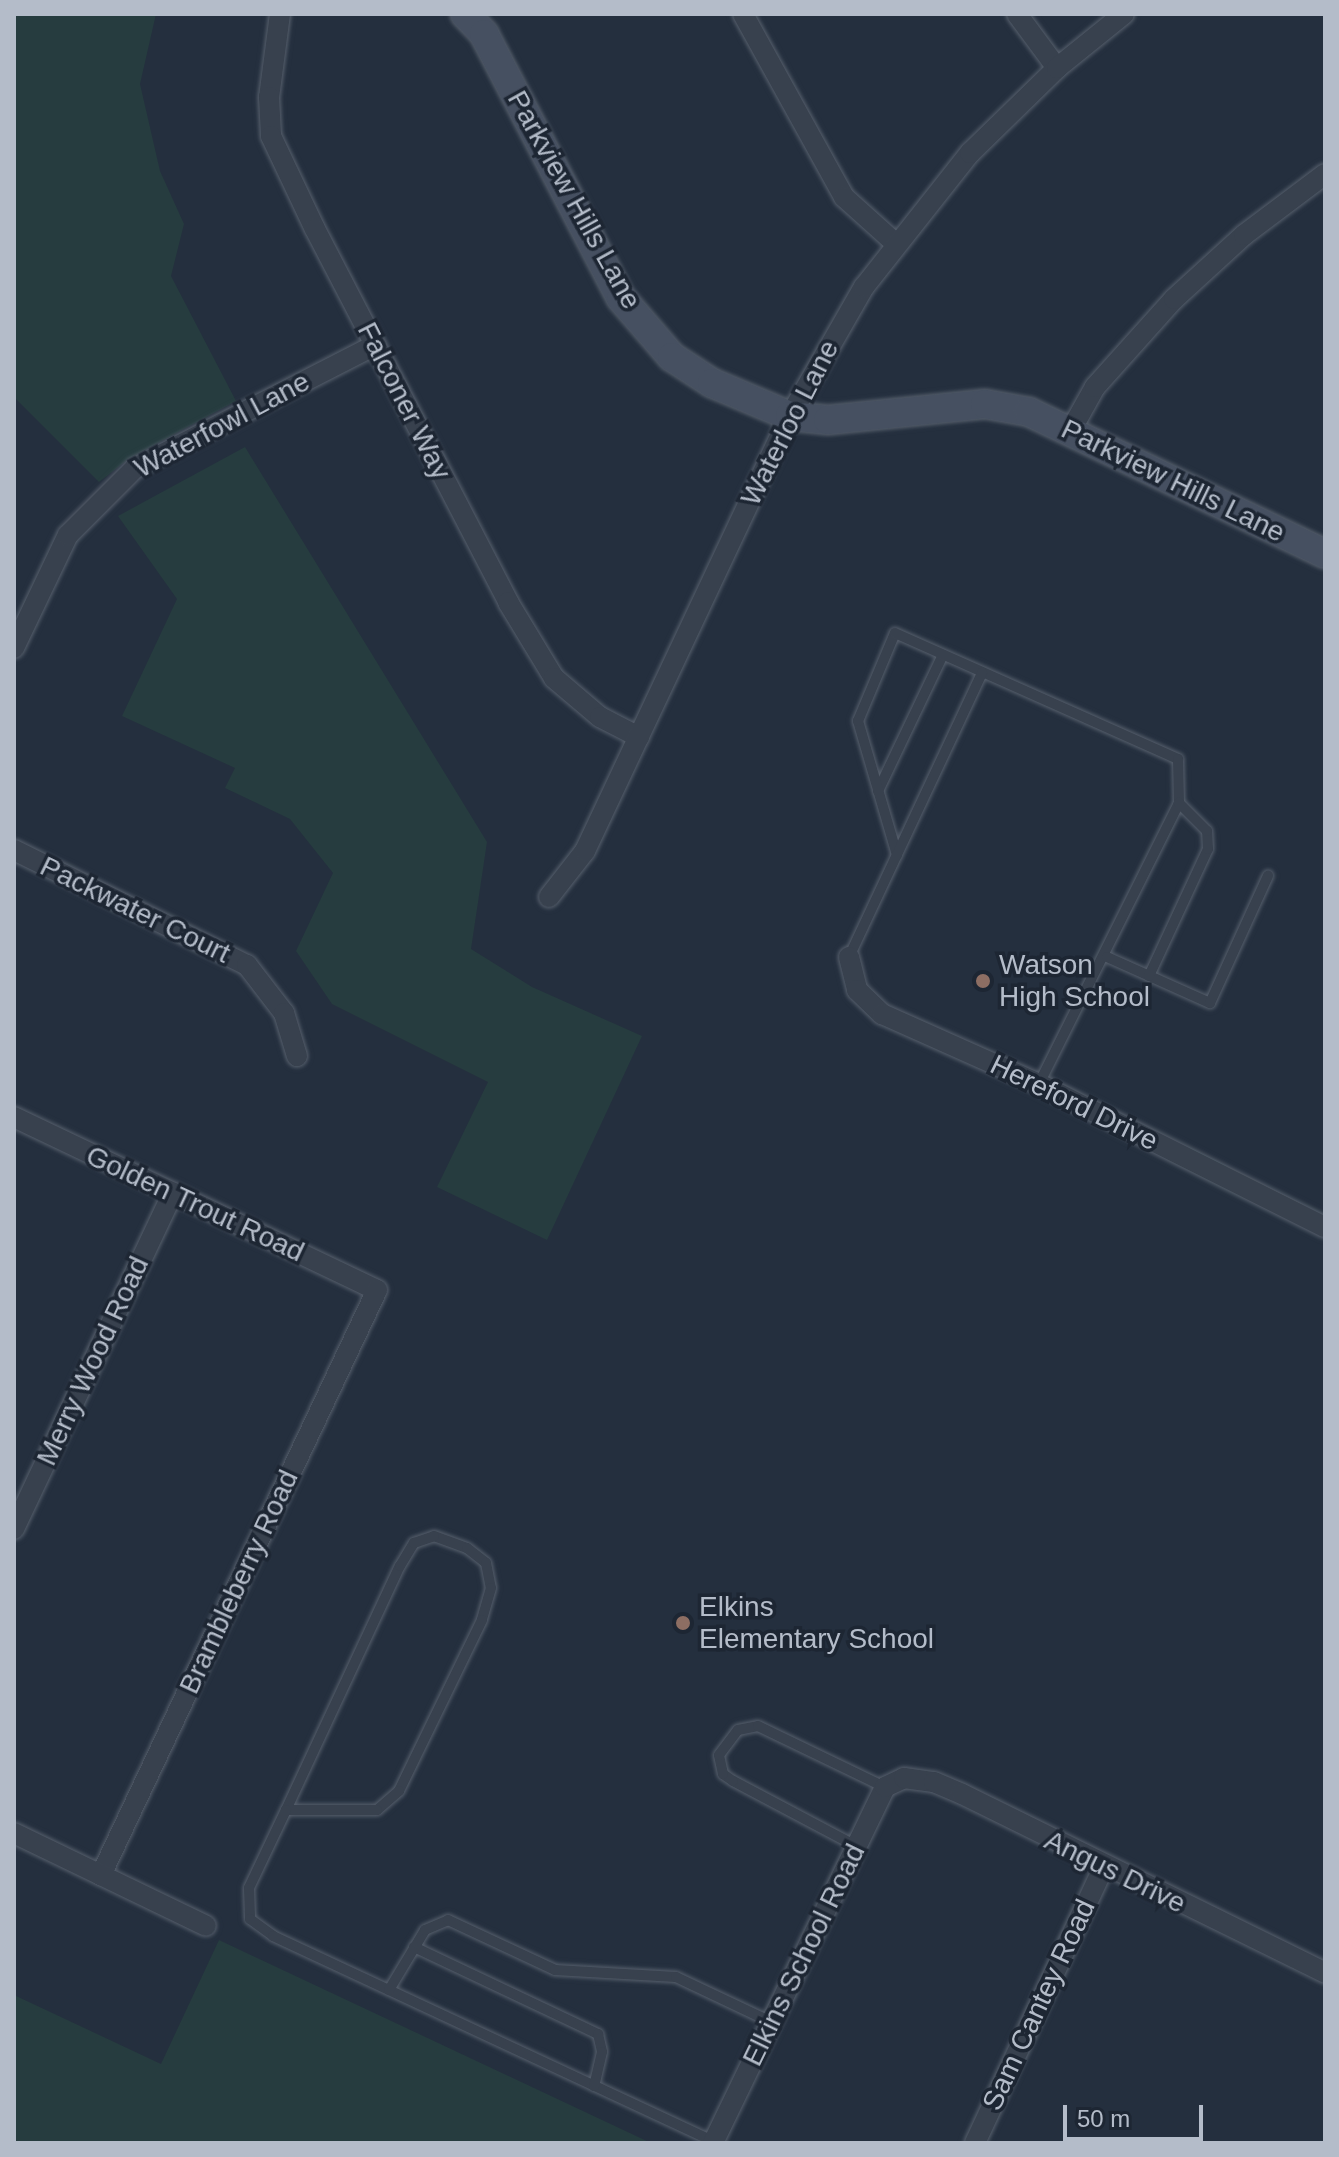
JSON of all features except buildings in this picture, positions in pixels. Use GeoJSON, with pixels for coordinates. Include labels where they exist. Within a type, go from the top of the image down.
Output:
{"type":"FeatureCollection","features":[{"type":"Feature","properties":{"kind":"street","name":"Falconer Way"},"geometry":{"type":"LineString","coordinates":[[280,14],[269,97],[271,136],[508,602],[554,678],[600,717],[639,737]]}},
{"type":"Feature","properties":{"kind":"street","name":"Parkview Hills Lane"},"geometry":{"type":"LineString","coordinates":[[465,14],[484,34],[621,298],[672,357],[748,402],[790,416],[859,420],[985,404],[1029,412],[1325,554]]}},
{"type":"Feature","properties":{"kind":"street"},"geometry":{"type":"LineString","coordinates":[[743,14],[825,169],[844,197],[895,243]]}},
{"type":"Feature","properties":{"kind":"street"},"geometry":{"type":"LineString","coordinates":[[1017,14],[1027,35],[1057,68]]}},
{"type":"Feature","properties":{"kind":"street","name":"Waterloo Lane"},"geometry":{"type":"LineString","coordinates":[[549,897],[585,851],[790,416],[842,321],[895,243],[970,153],[1057,68],[1124,14]]}},
{"type":"Feature","properties":{"kind":"street"},"geometry":{"type":"LineString","coordinates":[[1071,430],[1095,387],[1174,299],[1244,235],[1325,174]]}},
{"type":"Feature","properties":{"kind":"street","name":"Waterfowl Lane"},"geometry":{"type":"LineString","coordinates":[[14,648],[68,535],[135,468],[375,345]]}},
{"type":"Feature","properties":{"kind":"street","name":"Packwater Court"},"geometry":{"type":"LineString","coordinates":[[14,850],[247,965],[284,1013],[297,1056]]}},
{"type":"Feature","properties":{"kind":"street","name":"Hereford Drive"},"geometry":{"type":"LineString","coordinates":[[849,957],[857,990],[882,1014],[1039,1084],[1325,1227]]}},
{"type":"Feature","properties":{"kind":"street","name":"Golden Trout Road"},"geometry":{"type":"LineString","coordinates":[[14,1117],[377,1290]]}},
{"type":"Feature","properties":{"kind":"street","name":"Merry Wood Road"},"geometry":{"type":"LineString","coordinates":[[14,1529],[173,1193]]}},
{"type":"Feature","properties":{"kind":"street","name":"Brambleberry Road"},"geometry":{"type":"LineString","coordinates":[[101,1875],[377,1290]]}},
{"type":"Feature","properties":{"kind":"street","name":"Angus Drive"},"geometry":{"type":"LineString","coordinates":[[885,1787],[904,1778],[934,1782],[1103,1868],[1325,1973]]}},
{"type":"Feature","properties":{"kind":"street","name":"Elkins School Road"},"geometry":{"type":"LineString","coordinates":[[714,2142],[885,1787]]}},
{"type":"Feature","properties":{"kind":"street"},"geometry":{"type":"LineString","coordinates":[[14,1833],[206,1926]]}},
{"type":"Feature","properties":{"kind":"street","name":"Sam Cantey Road"},"geometry":{"type":"LineString","coordinates":[[975,2143],[1103,1868]]}},
{"type":"Feature","properties":{"kind":"lane"},"geometry":{"type":"LineString","coordinates":[[897,855],[858,721],[895,633],[1178,759],[1179,803],[1107,957],[1039,1084]]}},
{"type":"Feature","properties":{"kind":"lane"},"geometry":{"type":"LineString","coordinates":[[878,791],[943,655]]}},
{"type":"Feature","properties":{"kind":"lane"},"geometry":{"type":"LineString","coordinates":[[849,957],[982,673]]}},
{"type":"Feature","properties":{"kind":"lane"},"geometry":{"type":"LineString","coordinates":[[1149,976],[1208,849],[1207,831],[1179,803]]}},
{"type":"Feature","properties":{"kind":"lane"},"geometry":{"type":"LineString","coordinates":[[1107,957],[1210,1003],[1268,876]]}},
{"type":"Feature","properties":{"kind":"lane"},"geometry":{"type":"LineString","coordinates":[[286,1810],[377,1810],[399,1791],[482,1620],[491,1588],[486,1563],[467,1548],[434,1536],[414,1543],[286,1810],[249,1888],[250,1919],[273,1936],[714,2142]]}},
{"type":"Feature","properties":{"kind":"lane"},"geometry":{"type":"LineString","coordinates":[[856,1846],[733,1781],[723,1774],[719,1755],[738,1730],[758,1726],[885,1787]]}},
{"type":"Feature","properties":{"kind":"lane"},"geometry":{"type":"LineString","coordinates":[[389,1990],[425,1930],[448,1920],[555,1970],[676,1977],[771,2022]]}},
{"type":"Feature","properties":{"kind":"lane"},"geometry":{"type":"LineString","coordinates":[[414,1947],[598,2034],[602,2052],[594,2086]]}},
{"type":"Feature","properties":{"kind":"green space"},"geometry":{"type":"Polygon","coordinates":[[[14,14],[156,14],[140,84],[160,171],[184,224],[171,276],[236,401],[130,458],[99,482],[14,397],[14,14]]]}},
{"type":"Feature","properties":{"kind":"green space"},"geometry":{"type":"Polygon","coordinates":[[[245,447],[487,842],[471,949],[532,987],[642,1036],[547,1240],[437,1187],[488,1082],[332,1004],[296,951],[333,873],[290,819],[225,788],[235,768],[122,716],[177,599],[118,516],[245,447]]]}},
{"type":"Feature","properties":{"kind":"green space"},"geometry":{"type":"Polygon","coordinates":[[[219,1940],[651,2143],[14,2143],[14,1995],[161,2064],[219,1940]]]}},
{"type":"Feature","properties":{"kind":"place","name":"Watson High School"},"geometry":{"type":"Point","coordinates":[983,981]}},
{"type":"Feature","properties":{"kind":"place","name":"Elkins Elementary School"},"geometry":{"type":"Point","coordinates":[683,1623]}}]}
